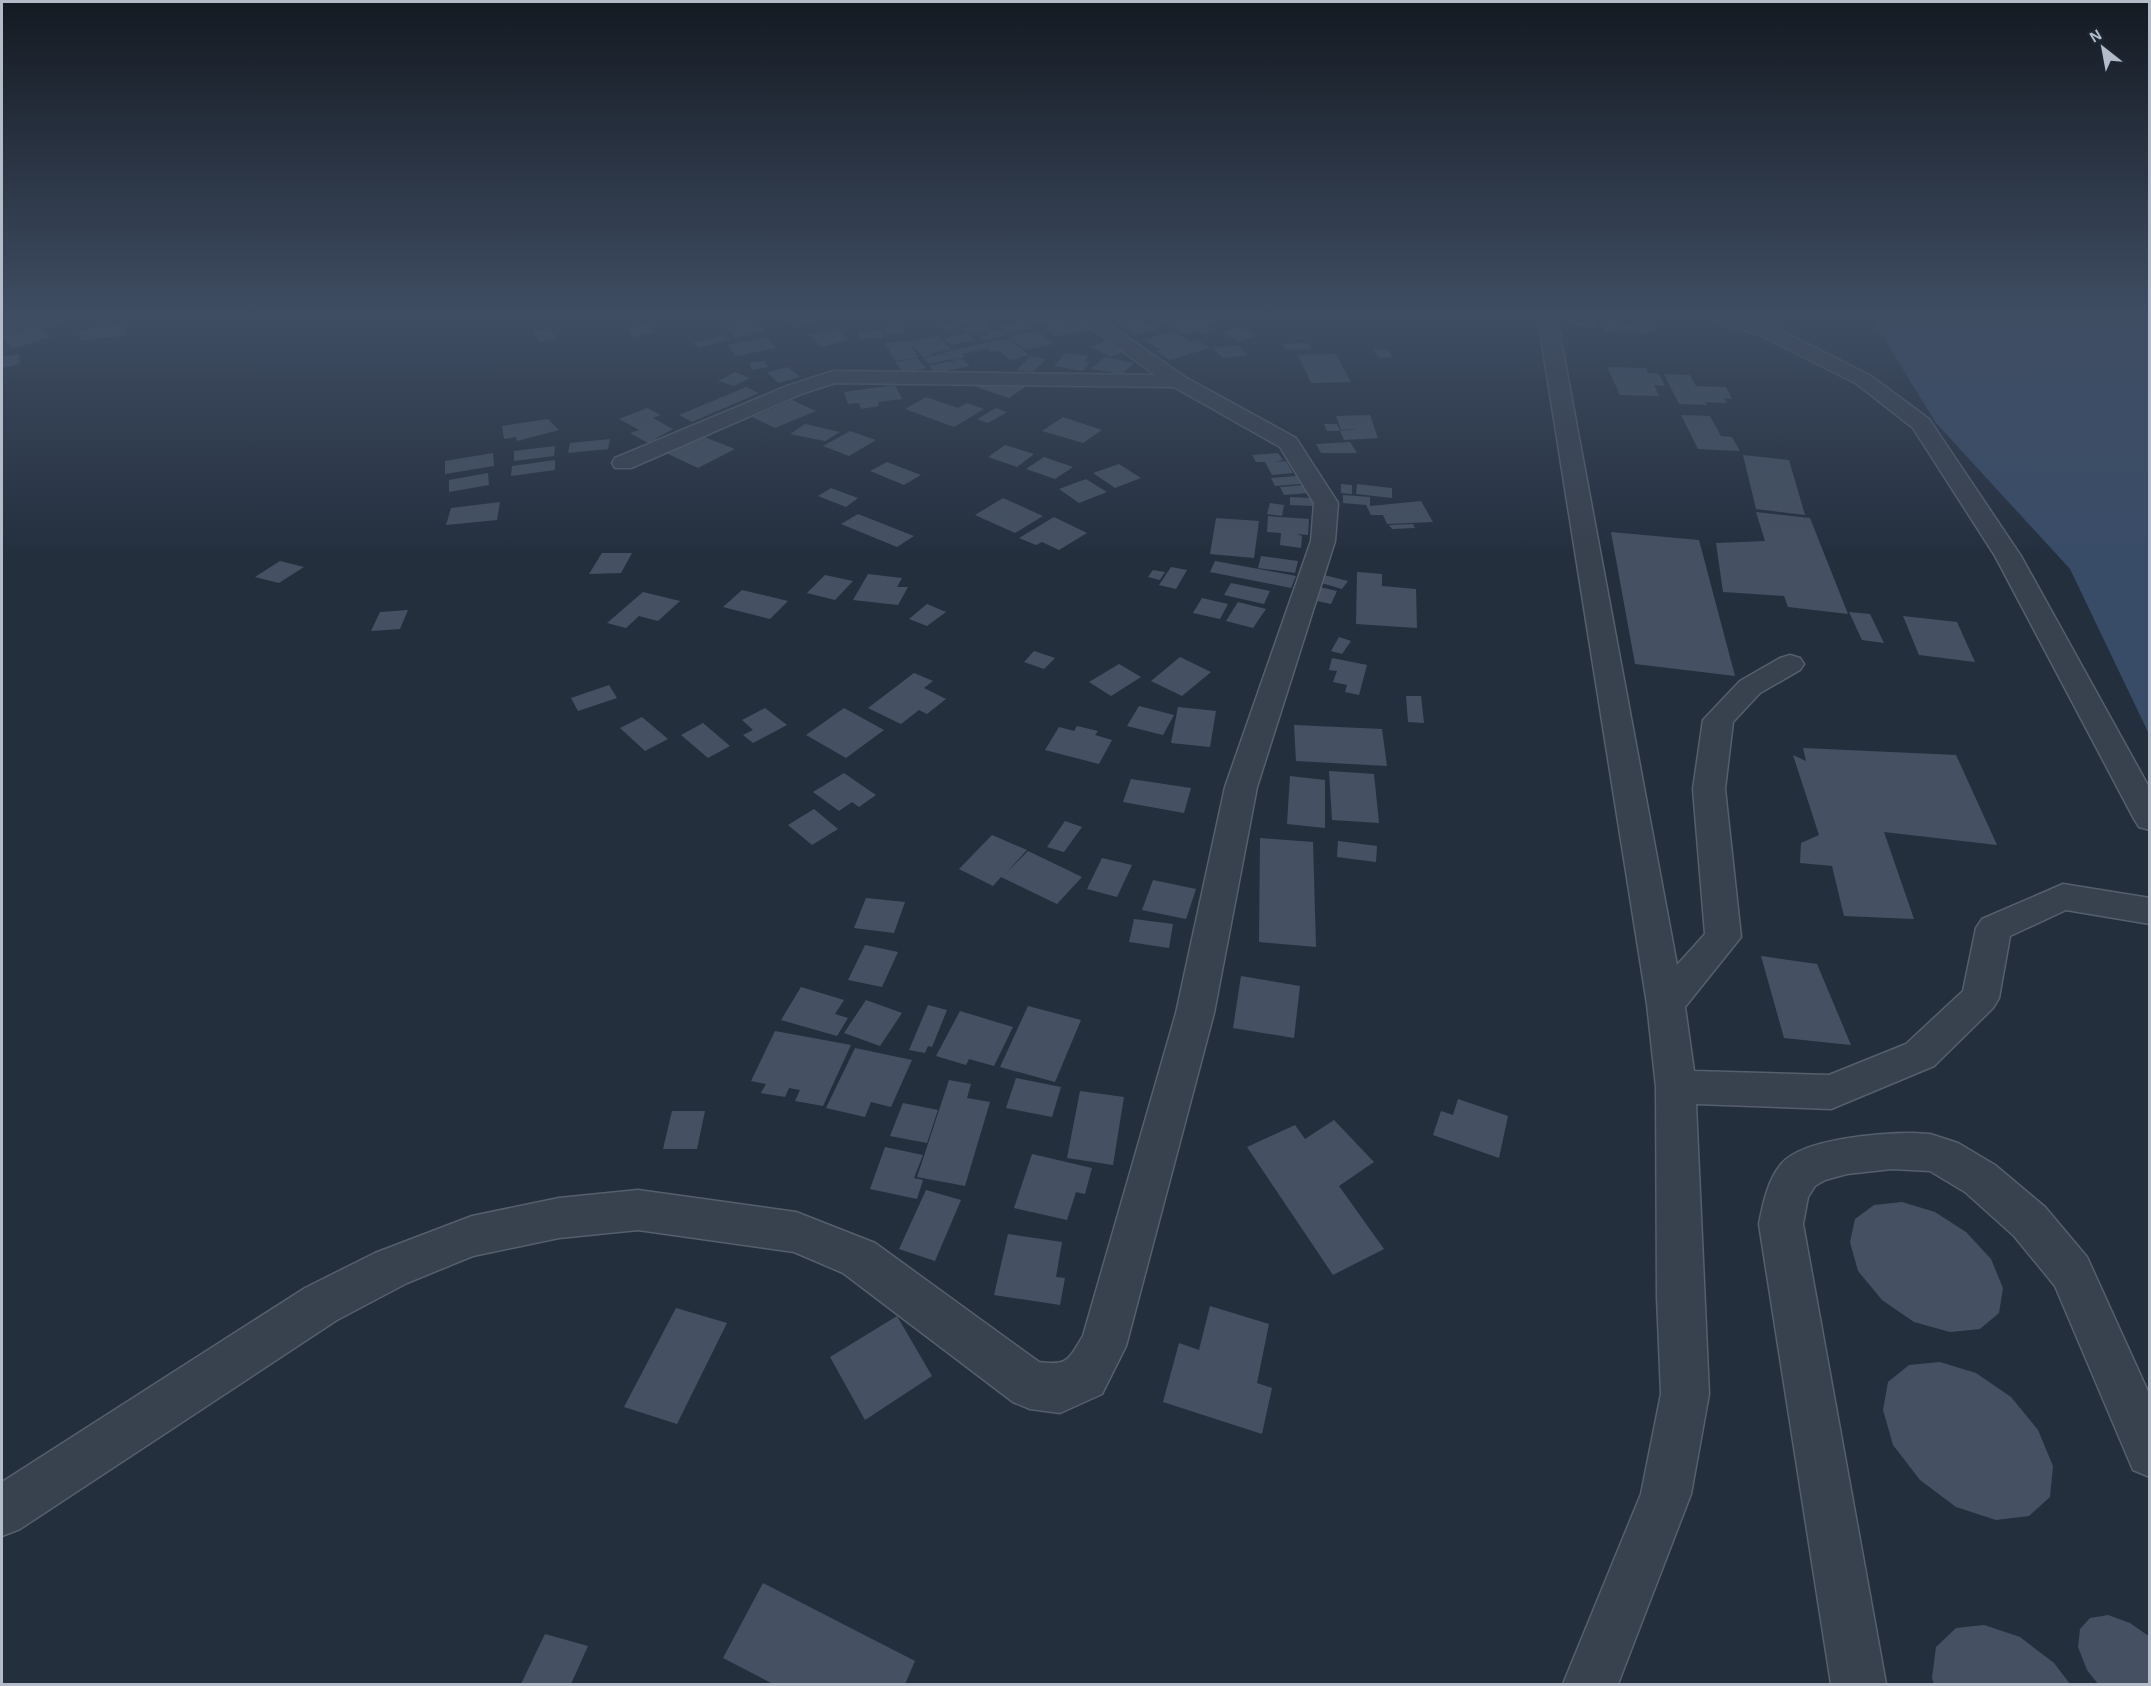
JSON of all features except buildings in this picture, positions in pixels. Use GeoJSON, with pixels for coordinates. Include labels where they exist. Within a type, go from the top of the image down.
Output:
{"type":"FeatureCollection","features":[{"type":"Feature","properties":{"kind":"street"},"geometry":{"type":"LineString","coordinates":[[623,463],[776,398]]}},
{"type":"Feature","properties":{"kind":"street"},"geometry":{"type":"LineString","coordinates":[[2,1511],[331,1299],[391,1268],[472,1236],[559,1218],[638,1210],[796,1232],[858,1258],[1030,1385],[1059,1389],[1085,1377],[1103,1347],[1195,1013],[1241,787],[1323,541],[1326,504],[1288,443],[1208,398]]}},
{"type":"Feature","properties":{"kind":"street"},"geometry":{"type":"LineString","coordinates":[[1561,398],[1666,1004],[1676,1087],[1680,1297],[1685,1394],[1666,1494],[1592,1684]]}},
{"type":"Feature","properties":{"kind":"street"},"geometry":{"type":"LineString","coordinates":[[1887,398],[1921,424],[2008,556],[2150,819]]}},
{"type":"Feature","properties":{"kind":"street"},"geometry":{"type":"LineString","coordinates":[[1666,1004],[1723,937],[1709,789],[1718,720],[1750,687],[1790,664]]}},
{"type":"Feature","properties":{"kind":"street"},"geometry":{"type":"LineString","coordinates":[[1676,1087],[1831,1092],[1920,1055],[1980,998],[1994,928],[2062,897],[2150,911]]}},
{"type":"Feature","properties":{"kind":"street"},"geometry":{"type":"LineString","coordinates":[[1858,1684],[1781,1224],[1786,1193],[1800,1173],[1818,1162],[1844,1156],[1920,1151],[1940,1155],[1964,1168],[2025,1216],[2054,1248],[2071,1272],[2150,1453]]}},
{"type":"Feature","properties":{"kind":"water"},"geometry":{"type":"Polygon","coordinates":[[[1920,398],[2149,398],[2149,734],[2070,569],[1936,423],[1920,398]]]}}]}
